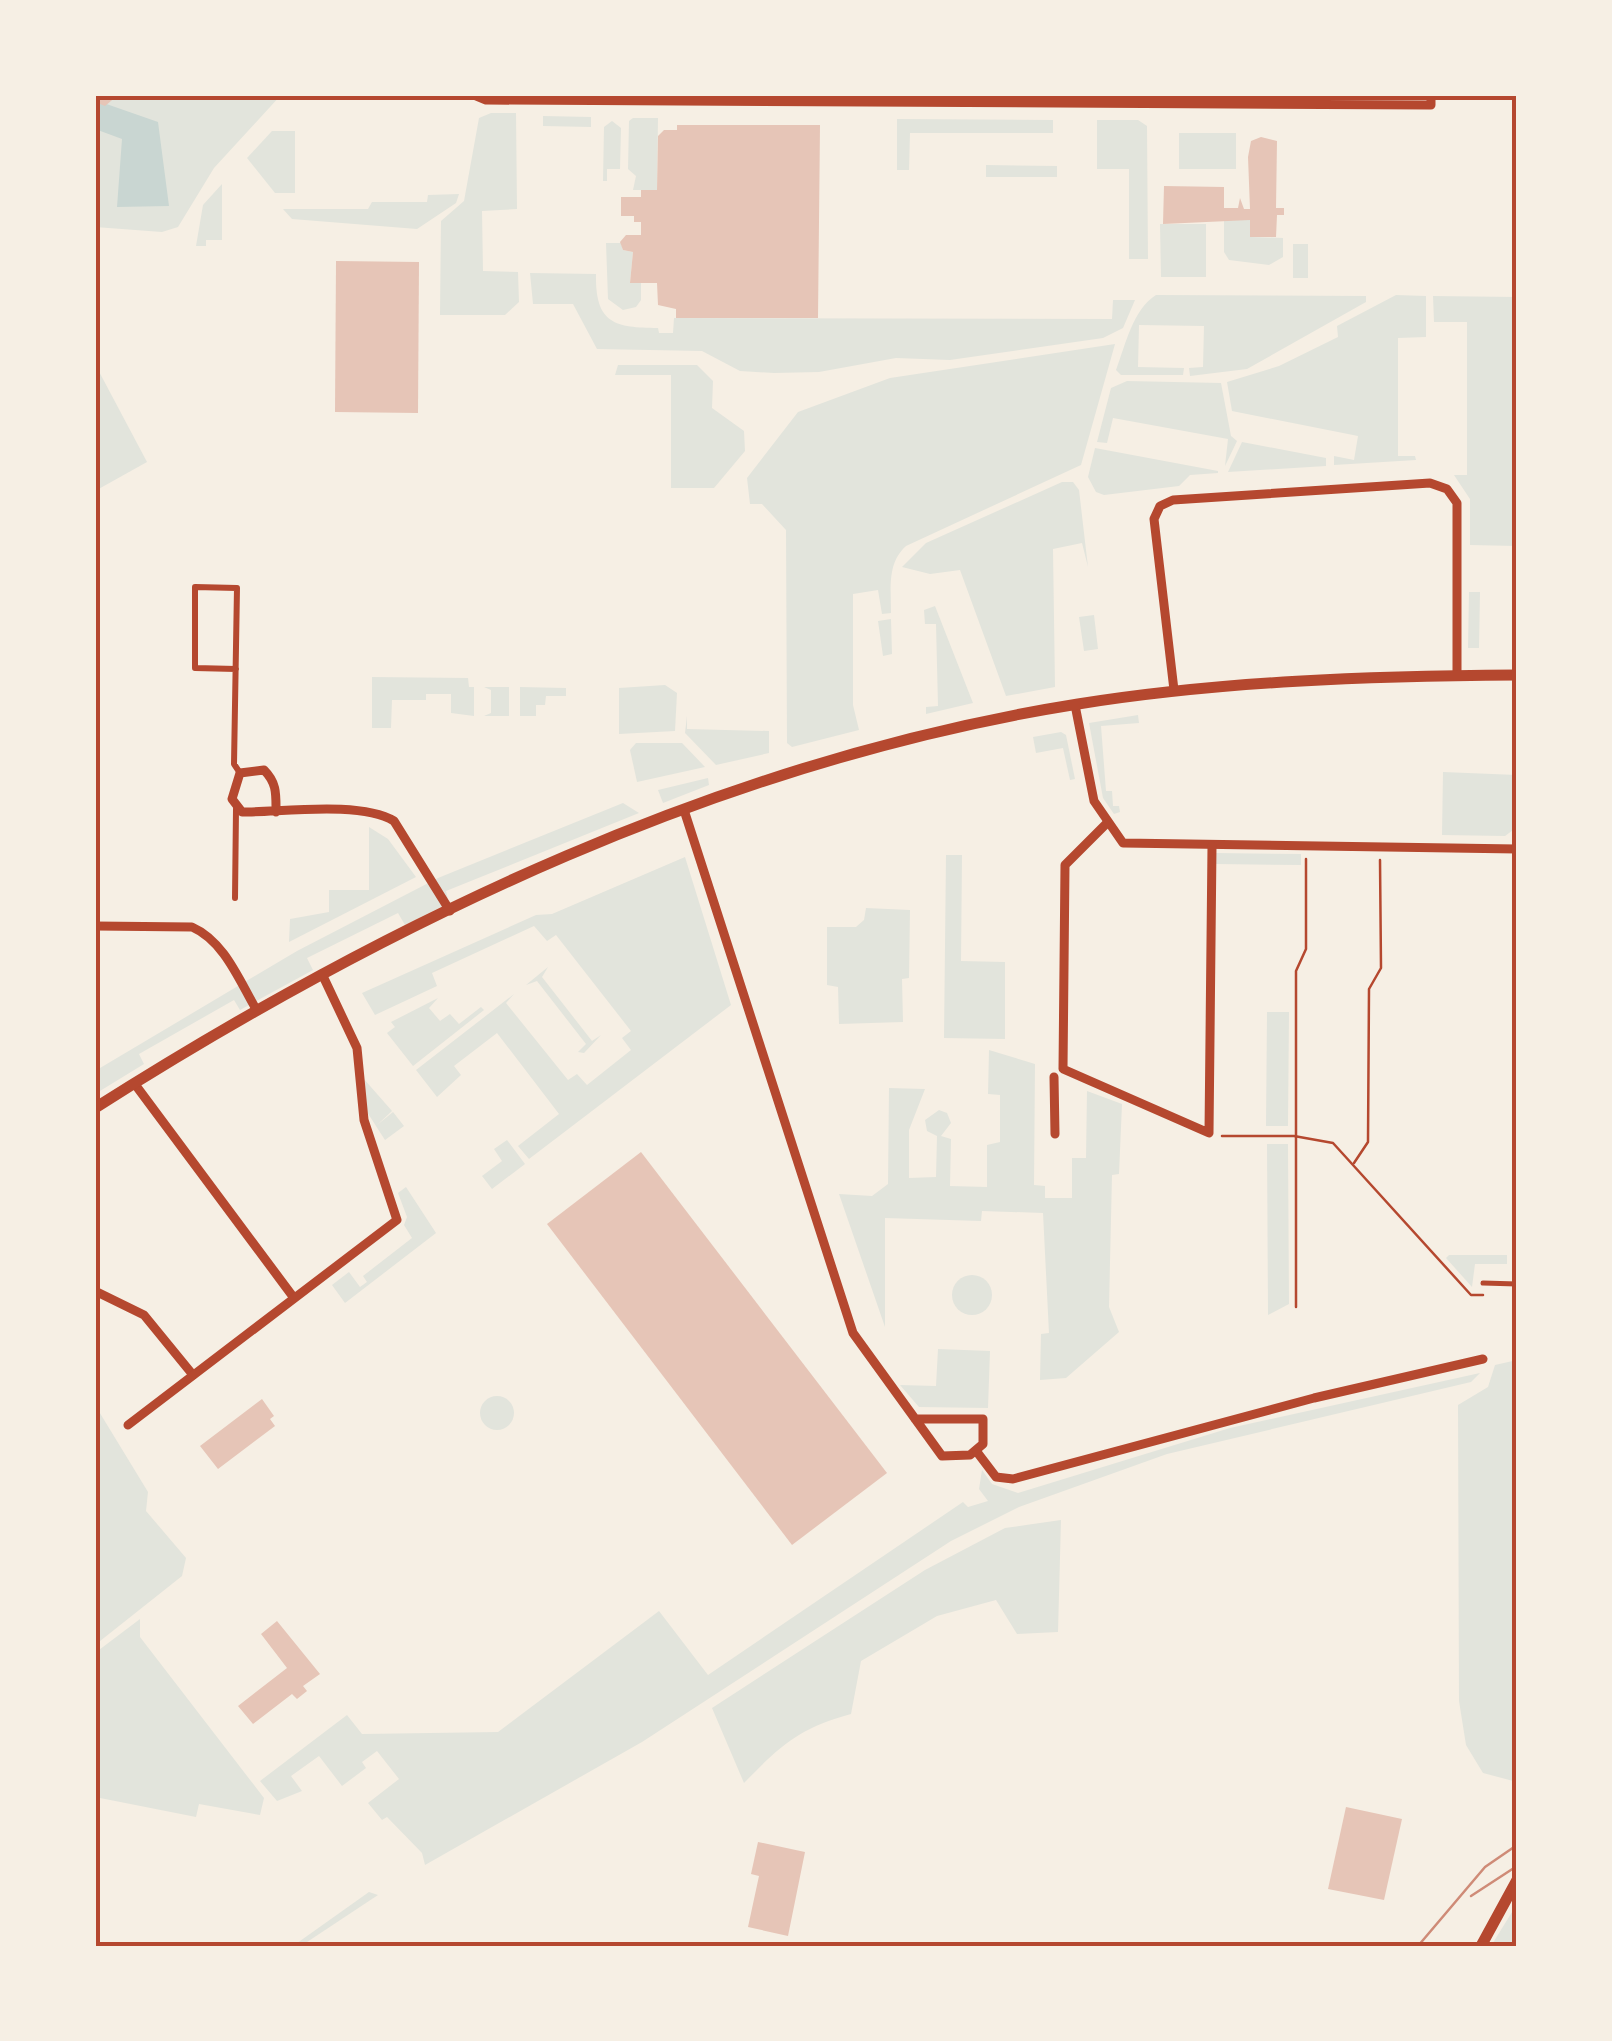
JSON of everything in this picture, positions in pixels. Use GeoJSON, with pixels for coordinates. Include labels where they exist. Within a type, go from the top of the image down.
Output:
{"type":"FeatureCollection","features":[{"type":"Feature","properties":{"kind":"street"},"geometry":{"type":"LineString","coordinates":[[475,96],[1145,99],[1431,105],[1432,95]]}},
{"type":"Feature","properties":{"kind":"street"},"geometry":{"type":"LineString","coordinates":[[1174,690],[1154,519],[1160,506],[1172,500],[1430,483],[1447,489],[1457,503],[1457,676]]}},
{"type":"Feature","properties":{"kind":"street"},"geometry":{"type":"LineString","coordinates":[[236,669],[195,668],[195,588],[237,588],[236,669],[234,764],[240,773]]}},
{"type":"Feature","properties":{"kind":"street"},"geometry":{"type":"LineString","coordinates":[[95,1108],[256,1009],[450,911],[684,810],[774,778],[898,742],[1075,705],[1174,690],[1517,675]]}},
{"type":"Feature","properties":{"kind":"street"},"geometry":{"type":"LineString","coordinates":[[1075,705],[1094,801],[1122,843],[1517,849]]}},
{"type":"Feature","properties":{"kind":"street"},"geometry":{"type":"LineString","coordinates":[[240,773],[264,770],[270,776],[276,786],[276,812]]}},
{"type":"Feature","properties":{"kind":"street"},"geometry":{"type":"LineString","coordinates":[[235,898],[236,809],[232,787],[240,773]]}},
{"type":"Feature","properties":{"kind":"street"},"geometry":{"type":"LineString","coordinates":[[236,809],[383,814],[394,821],[413,846],[450,911]]}},
{"type":"Feature","properties":{"kind":"street"},"geometry":{"type":"LineString","coordinates":[[684,810],[852,1333],[942,1456],[978,1452]]}},
{"type":"Feature","properties":{"kind":"street"},"geometry":{"type":"LineString","coordinates":[[1054,1134],[1065,866],[1069,856],[1106,824]]}},
{"type":"Feature","properties":{"kind":"street"},"geometry":{"type":"LineString","coordinates":[[1059,1073],[1208,1132],[1212,846]]}},
{"type":"Feature","properties":{"kind":"street"},"geometry":{"type":"LineString","coordinates":[[95,926],[192,927],[204,932],[225,957],[256,1009]]}},
{"type":"Feature","properties":{"kind":"street"},"geometry":{"type":"LineString","coordinates":[[128,1425],[397,1220],[364,1120],[357,1048],[322,974]]}},
{"type":"Feature","properties":{"kind":"street"},"geometry":{"type":"LineString","coordinates":[[134,1083],[294,1298]]}},
{"type":"Feature","properties":{"kind":"street"},"geometry":{"type":"LineString","coordinates":[[95,1291],[144,1315],[193,1375]]}},
{"type":"Feature","properties":{"kind":"street"},"geometry":{"type":"LineString","coordinates":[[978,1452],[996,1477],[1013,1479],[1314,1398],[1483,1359]]}},
{"type":"Feature","properties":{"kind":"street"},"geometry":{"type":"LineString","coordinates":[[915,1419],[984,1418],[983,1444],[978,1452]]}},
{"type":"Feature","properties":{"kind":"street"},"geometry":{"type":"LineString","coordinates":[[1480,1946],[1517,1880]]}},
{"type":"Feature","properties":{"kind":"lane"},"geometry":{"type":"LineString","coordinates":[[1483,1284],[1517,1284]]}},
{"type":"Feature","properties":{"kind":"path"},"geometry":{"type":"LineString","coordinates":[[1296,1307],[1296,971],[1306,948],[1306,847]]}},
{"type":"Feature","properties":{"kind":"path"},"geometry":{"type":"LineString","coordinates":[[1353,1164],[1368,1142],[1369,989],[1382,968],[1380,848]]}},
{"type":"Feature","properties":{"kind":"path"},"geometry":{"type":"LineString","coordinates":[[1208,1132],[1294,1136],[1333,1143],[1471,1295],[1482,1295]]}},
{"type":"Feature","properties":{"kind":"shaded area"},"geometry":{"type":"Polygon","coordinates":[[[95,95],[281,95],[214,168],[178,227],[162,232],[95,227],[95,95]]]}},
{"type":"Feature","properties":{"kind":"shaded area"},"geometry":{"type":"Polygon","coordinates":[[[95,100],[158,122],[169,206],[117,207],[122,139],[95,129],[95,100]]]}},
{"type":"Feature","properties":{"kind":"shaded area"},"geometry":{"type":"Polygon","coordinates":[[[491,113],[516,113],[517,209],[482,211],[483,271],[518,272],[519,302],[505,315],[440,315],[441,221],[464,201],[479,118],[491,113]]]}},
{"type":"Feature","properties":{"kind":"shaded area"},"geometry":{"type":"Polygon","coordinates":[[[543,116],[591,117],[591,127],[543,126],[543,116]]]}},
{"type":"Feature","properties":{"kind":"shaded area"},"geometry":{"type":"Polygon","coordinates":[[[658,118],[657,190],[633,190],[636,176],[628,169],[629,121],[658,118]]]}},
{"type":"Feature","properties":{"kind":"shaded area"},"geometry":{"type":"Polygon","coordinates":[[[897,119],[1053,120],[1053,133],[910,133],[909,170],[897,170],[897,119]]]}},
{"type":"Feature","properties":{"kind":"shaded area"},"geometry":{"type":"Polygon","coordinates":[[[1097,120],[1138,120],[1147,126],[1148,259],[1129,259],[1129,169],[1097,169],[1097,120]]]}},
{"type":"Feature","properties":{"kind":"shaded area"},"geometry":{"type":"Polygon","coordinates":[[[612,121],[621,128],[620,169],[607,169],[607,181],[603,181],[604,127],[612,121]]]}},
{"type":"Feature","properties":{"kind":"shaded area"},"geometry":{"type":"Polygon","coordinates":[[[272,131],[295,131],[295,193],[275,193],[247,158],[272,131]]]}},
{"type":"Feature","properties":{"kind":"shaded area"},"geometry":{"type":"Polygon","coordinates":[[[1179,133],[1236,133],[1236,169],[1179,169],[1179,133]]]}},
{"type":"Feature","properties":{"kind":"shaded area"},"geometry":{"type":"Polygon","coordinates":[[[986,165],[1057,166],[1057,177],[986,177],[986,165]]]}},
{"type":"Feature","properties":{"kind":"shaded area"},"geometry":{"type":"Polygon","coordinates":[[[222,184],[222,240],[206,240],[206,246],[196,246],[203,205],[222,184]]]}},
{"type":"Feature","properties":{"kind":"shaded area"},"geometry":{"type":"Polygon","coordinates":[[[459,194],[456,203],[417,229],[292,219],[283,209],[368,209],[372,202],[427,202],[428,195],[459,194]]]}},
{"type":"Feature","properties":{"kind":"shaded area"},"geometry":{"type":"Polygon","coordinates":[[[1224,220],[1250,220],[1251,237],[1283,238],[1283,257],[1269,265],[1229,260],[1224,252],[1224,220]]]}},
{"type":"Feature","properties":{"kind":"shaded area"},"geometry":{"type":"Polygon","coordinates":[[[1160,224],[1206,224],[1206,277],[1161,277],[1160,224]]]}},
{"type":"Feature","properties":{"kind":"shaded area"},"geometry":{"type":"Polygon","coordinates":[[[606,243],[621,243],[623,250],[633,252],[630,283],[641,283],[641,300],[636,307],[623,310],[608,299],[606,243]]]}},
{"type":"Feature","properties":{"kind":"shaded area"},"geometry":{"type":"Polygon","coordinates":[[[1293,244],[1308,244],[1308,278],[1293,278],[1293,244]]]}},
{"type":"Feature","properties":{"kind":"shaded area"},"geometry":{"type":"Polygon","coordinates":[[[530,273],[596,274],[599,303],[610,319],[619,324],[658,328],[659,333],[673,333],[674,318],[1112,319],[1113,300],[1135,300],[1123,328],[1103,338],[950,360],[896,358],[819,372],[774,373],[740,371],[702,351],[597,349],[573,304],[533,304],[530,273]]]}},
{"type":"Feature","properties":{"kind":"shaded area"},"geometry":{"type":"Polygon","coordinates":[[[1156,295],[1366,296],[1366,302],[1247,369],[1190,376],[1189,368],[1203,367],[1204,326],[1139,325],[1138,367],[1184,368],[1183,375],[1121,375],[1116,370],[1131,329],[1141,309],[1156,295]]]}},
{"type":"Feature","properties":{"kind":"shaded area"},"geometry":{"type":"Polygon","coordinates":[[[1396,295],[1426,296],[1426,337],[1398,338],[1398,456],[1415,456],[1416,460],[1334,465],[1334,456],[1354,460],[1358,436],[1232,411],[1227,382],[1279,366],[1338,337],[1337,326],[1396,295]]]}},
{"type":"Feature","properties":{"kind":"shaded area"},"geometry":{"type":"Polygon","coordinates":[[[1433,296],[1517,297],[1517,546],[1470,545],[1470,499],[1454,475],[1467,475],[1467,322],[1434,322],[1433,296]]]}},
{"type":"Feature","properties":{"kind":"shaded area"},"geometry":{"type":"Polygon","coordinates":[[[1115,344],[1081,465],[906,546],[893,568],[891,613],[882,614],[878,590],[853,594],[853,705],[859,730],[792,747],[787,743],[786,530],[762,504],[750,504],[747,478],[798,412],[890,378],[1115,344]]]}},
{"type":"Feature","properties":{"kind":"shaded area"},"geometry":{"type":"Polygon","coordinates":[[[95,364],[147,462],[95,491],[95,364]]]}},
{"type":"Feature","properties":{"kind":"shaded area"},"geometry":{"type":"Polygon","coordinates":[[[618,365],[697,365],[713,381],[712,408],[744,431],[745,451],[714,488],[671,488],[671,375],[615,375],[618,365]]]}},
{"type":"Feature","properties":{"kind":"shaded area"},"geometry":{"type":"Polygon","coordinates":[[[1127,381],[1221,383],[1231,436],[1237,441],[1225,466],[1228,439],[1113,418],[1107,443],[1097,442],[1111,388],[1127,381]]]}},
{"type":"Feature","properties":{"kind":"shaded area"},"geometry":{"type":"Polygon","coordinates":[[[1242,442],[1326,458],[1326,466],[1228,472],[1242,442]]]}},
{"type":"Feature","properties":{"kind":"shaded area"},"geometry":{"type":"Polygon","coordinates":[[[1095,448],[1218,473],[1190,475],[1179,486],[1104,495],[1096,492],[1088,477],[1095,448]]]}},
{"type":"Feature","properties":{"kind":"shaded area"},"geometry":{"type":"Polygon","coordinates":[[[1062,482],[1073,482],[1079,490],[1088,567],[1082,543],[1053,549],[1055,687],[1006,696],[960,570],[930,574],[902,567],[926,543],[1062,482]]]}},
{"type":"Feature","properties":{"kind":"shaded area"},"geometry":{"type":"Polygon","coordinates":[[[1469,592],[1480,592],[1479,648],[1468,648],[1469,592]]]}},
{"type":"Feature","properties":{"kind":"shaded area"},"geometry":{"type":"Polygon","coordinates":[[[935,606],[973,703],[926,714],[926,707],[938,706],[936,624],[925,624],[924,610],[935,606]]]}},
{"type":"Feature","properties":{"kind":"shaded area"},"geometry":{"type":"Polygon","coordinates":[[[1094,615],[1098,649],[1084,651],[1079,617],[1094,615]]]}},
{"type":"Feature","properties":{"kind":"shaded area"},"geometry":{"type":"Polygon","coordinates":[[[891,619],[892,654],[883,656],[878,621],[891,619]]]}},
{"type":"Feature","properties":{"kind":"shaded area"},"geometry":{"type":"Polygon","coordinates":[[[372,677],[468,678],[469,687],[474,687],[474,716],[451,713],[451,694],[426,694],[426,700],[392,700],[391,728],[372,728],[372,677]]]}},
{"type":"Feature","properties":{"kind":"shaded area"},"geometry":{"type":"Polygon","coordinates":[[[665,685],[677,693],[675,731],[619,734],[619,688],[665,685]]]}},
{"type":"Feature","properties":{"kind":"shaded area"},"geometry":{"type":"Polygon","coordinates":[[[484,687],[509,687],[509,716],[484,716],[491,713],[491,690],[484,687]]]}},
{"type":"Feature","properties":{"kind":"shaded area"},"geometry":{"type":"Polygon","coordinates":[[[520,687],[566,688],[566,696],[546,696],[545,705],[536,705],[536,716],[520,716],[520,687]]]}},
{"type":"Feature","properties":{"kind":"shaded area"},"geometry":{"type":"Polygon","coordinates":[[[1138,715],[1139,723],[1101,726],[1106,791],[1112,791],[1113,806],[1119,806],[1120,812],[1114,814],[1103,798],[1089,723],[1138,715]]]}},
{"type":"Feature","properties":{"kind":"shaded area"},"geometry":{"type":"Polygon","coordinates":[[[687,716],[687,729],[769,731],[769,753],[716,765],[685,733],[687,716]]]}},
{"type":"Feature","properties":{"kind":"shaded area"},"geometry":{"type":"Polygon","coordinates":[[[1061,732],[1066,735],[1075,779],[1070,780],[1063,748],[1036,753],[1033,737],[1061,732]]]}},
{"type":"Feature","properties":{"kind":"shaded area"},"geometry":{"type":"Polygon","coordinates":[[[636,743],[682,743],[705,767],[637,782],[630,750],[636,743]]]}},
{"type":"Feature","properties":{"kind":"shaded area"},"geometry":{"type":"Polygon","coordinates":[[[1443,772],[1517,775],[1517,827],[1505,836],[1442,835],[1443,772]]]}},
{"type":"Feature","properties":{"kind":"shaded area"},"geometry":{"type":"Polygon","coordinates":[[[708,778],[709,785],[663,803],[658,790],[708,778]]]}},
{"type":"Feature","properties":{"kind":"shaded area"},"geometry":{"type":"Polygon","coordinates":[[[623,803],[639,813],[446,891],[449,903],[405,925],[398,913],[307,958],[313,970],[240,1010],[234,1000],[139,1054],[144,1064],[95,1094],[95,1071],[297,951],[438,878],[623,803]]]}},
{"type":"Feature","properties":{"kind":"shaded area"},"geometry":{"type":"Polygon","coordinates":[[[369,827],[388,839],[416,877],[289,942],[290,919],[329,912],[329,890],[369,890],[369,827]]]}},
{"type":"Feature","properties":{"kind":"shaded area"},"geometry":{"type":"Polygon","coordinates":[[[1216,853],[1301,854],[1301,865],[1216,864],[1216,853]]]}},
{"type":"Feature","properties":{"kind":"shaded area"},"geometry":{"type":"Polygon","coordinates":[[[946,855],[962,855],[961,961],[1005,962],[1005,1039],[944,1038],[946,855]]]}},
{"type":"Feature","properties":{"kind":"shaded area"},"geometry":{"type":"Polygon","coordinates":[[[685,857],[731,1005],[529,1159],[518,1146],[559,1114],[497,1033],[454,1066],[461,1075],[437,1097],[416,1070],[514,994],[506,1003],[568,1080],[577,1074],[587,1085],[631,1050],[622,1038],[631,1031],[556,935],[547,941],[534,926],[432,973],[437,986],[375,1015],[362,993],[536,915],[552,914],[685,857]]]}},
{"type":"Feature","properties":{"kind":"shaded area"},"geometry":{"type":"Polygon","coordinates":[[[866,908],[910,910],[909,978],[902,979],[903,1022],[839,1024],[838,987],[827,985],[827,927],[856,927],[864,920],[866,908]]]}},
{"type":"Feature","properties":{"kind":"shaded area"},"geometry":{"type":"Polygon","coordinates":[[[548,967],[542,977],[592,1041],[601,1035],[584,1053],[578,1052],[586,1044],[537,981],[526,985],[548,967]]]}},
{"type":"Feature","properties":{"kind":"shaded area"},"geometry":{"type":"Polygon","coordinates":[[[438,998],[429,1008],[440,1021],[450,1014],[459,1024],[481,1007],[484,1010],[413,1066],[387,1033],[395,1027],[391,1022],[438,998]]]}},
{"type":"Feature","properties":{"kind":"shaded area"},"geometry":{"type":"Polygon","coordinates":[[[1267,1012],[1289,1012],[1288,1126],[1266,1126],[1267,1012]]]}},
{"type":"Feature","properties":{"kind":"shaded area"},"geometry":{"type":"Polygon","coordinates":[[[989,1050],[1035,1064],[1034,1185],[1045,1186],[1045,1198],[1072,1198],[1072,1158],[1086,1158],[1087,1091],[1122,1104],[1119,1174],[1112,1175],[1109,1307],[1119,1332],[1066,1378],[1040,1380],[1041,1334],[1049,1333],[1043,1213],[982,1211],[981,1221],[885,1218],[885,1327],[839,1194],[872,1196],[888,1184],[889,1088],[925,1089],[909,1130],[909,1178],[936,1177],[937,1136],[927,1131],[925,1120],[939,1110],[947,1113],[951,1123],[941,1136],[951,1139],[950,1186],[987,1187],[987,1145],[1000,1142],[1000,1095],[988,1094],[989,1050]]]}},
{"type":"Feature","properties":{"kind":"shaded area"},"geometry":{"type":"Polygon","coordinates":[[[363,1078],[392,1111],[377,1125],[393,1112],[404,1126],[385,1140],[367,1112],[363,1078]]]}},
{"type":"Feature","properties":{"kind":"shaded area"},"geometry":{"type":"Polygon","coordinates":[[[507,1140],[525,1164],[492,1189],[482,1176],[502,1161],[494,1149],[507,1140]]]}},
{"type":"Feature","properties":{"kind":"shaded area"},"geometry":{"type":"Polygon","coordinates":[[[1267,1144],[1288,1144],[1289,1304],[1268,1315],[1267,1144]]]}},
{"type":"Feature","properties":{"kind":"shaded area"},"geometry":{"type":"Polygon","coordinates":[[[406,1187],[436,1233],[345,1303],[332,1285],[349,1272],[360,1287],[367,1282],[363,1276],[412,1238],[404,1225],[407,1217],[398,1193],[406,1187]]]}},
{"type":"Feature","properties":{"kind":"shaded area"},"geometry":{"type":"Polygon","coordinates":[[[1507,1255],[1507,1264],[1475,1264],[1472,1287],[1446,1258],[1507,1255]]]}},
{"type":"Feature","properties":{"kind":"shaded area"},"geometry":{"type":"Polygon","coordinates":[[[972,1275],[986,1281],[992,1295],[986,1309],[972,1315],[958,1309],[952,1295],[958,1281],[972,1275]]]}},
{"type":"Feature","properties":{"kind":"shaded area"},"geometry":{"type":"Polygon","coordinates":[[[938,1349],[990,1351],[988,1408],[919,1407],[900,1385],[936,1386],[938,1349]]]}},
{"type":"Feature","properties":{"kind":"shaded area"},"geometry":{"type":"Polygon","coordinates":[[[1517,1360],[1517,1782],[1483,1773],[1466,1745],[1459,1701],[1458,1405],[1488,1387],[1495,1365],[1517,1360]]]}},
{"type":"Feature","properties":{"kind":"shaded area"},"geometry":{"type":"Polygon","coordinates":[[[1480,1373],[1471,1382],[1167,1454],[1019,1507],[951,1541],[642,1742],[425,1865],[422,1853],[368,1803],[399,1779],[377,1751],[362,1762],[366,1768],[342,1786],[319,1756],[291,1776],[302,1791],[277,1801],[260,1781],[347,1715],[362,1734],[498,1732],[659,1611],[708,1675],[963,1502],[968,1507],[988,1501],[979,1489],[982,1470],[992,1484],[1018,1493],[1230,1428],[1480,1373]]]}},
{"type":"Feature","properties":{"kind":"shaded area"},"geometry":{"type":"Polygon","coordinates":[[[497,1396],[509,1401],[514,1413],[509,1425],[497,1430],[485,1425],[480,1413],[485,1401],[497,1396]]]}},
{"type":"Feature","properties":{"kind":"shaded area"},"geometry":{"type":"Polygon","coordinates":[[[95,1405],[148,1492],[146,1511],[186,1558],[182,1576],[95,1645],[95,1405]]]}},
{"type":"Feature","properties":{"kind":"shaded area"},"geometry":{"type":"Polygon","coordinates":[[[1061,1520],[1058,1632],[1017,1634],[996,1600],[937,1616],[861,1661],[851,1714],[817,1725],[791,1740],[744,1783],[712,1708],[925,1570],[1005,1528],[1061,1520]]]}},
{"type":"Feature","properties":{"kind":"shaded area"},"geometry":{"type":"Polygon","coordinates":[[[140,1619],[140,1637],[264,1798],[260,1815],[199,1804],[196,1817],[95,1797],[95,1653],[140,1619]]]}},
{"type":"Feature","properties":{"kind":"shaded area"},"geometry":{"type":"Polygon","coordinates":[[[369,1892],[378,1895],[301,1946],[293,1946],[369,1892]]]}},
{"type":"Feature","properties":{"kind":"shaded area"},"geometry":{"type":"Polygon","coordinates":[[[1517,1904],[1517,1946],[1491,1946],[1517,1904]]]}},
{"type":"Feature","properties":{"kind":"building"},"geometry":{"type":"Polygon","coordinates":[[[95,95],[118,95],[105,106],[95,102],[95,95]]]}},
{"type":"Feature","properties":{"kind":"building"},"geometry":{"type":"Polygon","coordinates":[[[677,125],[820,125],[818,318],[676,318],[676,309],[658,305],[657,283],[630,283],[633,252],[623,250],[620,242],[626,235],[641,235],[641,222],[634,222],[634,216],[621,216],[621,197],[641,197],[641,190],[657,190],[658,136],[664,130],[677,130],[677,125]]]}},
{"type":"Feature","properties":{"kind":"building"},"geometry":{"type":"Polygon","coordinates":[[[1261,137],[1277,141],[1276,208],[1284,208],[1284,215],[1277,215],[1276,237],[1250,237],[1250,220],[1163,224],[1164,186],[1224,187],[1224,208],[1238,208],[1240,198],[1244,209],[1250,209],[1248,157],[1251,141],[1261,137]]]}},
{"type":"Feature","properties":{"kind":"building"},"geometry":{"type":"Polygon","coordinates":[[[336,261],[419,262],[418,413],[335,412],[336,261]]]}},
{"type":"Feature","properties":{"kind":"building"},"geometry":{"type":"Polygon","coordinates":[[[641,1152],[887,1473],[792,1545],[547,1224],[641,1152]]]}},
{"type":"Feature","properties":{"kind":"building"},"geometry":{"type":"Polygon","coordinates":[[[262,1399],[274,1416],[270,1419],[275,1426],[218,1469],[200,1446],[262,1399]]]}},
{"type":"Feature","properties":{"kind":"building"},"geometry":{"type":"Polygon","coordinates":[[[277,1621],[320,1674],[303,1686],[307,1691],[297,1699],[292,1694],[253,1724],[238,1706],[287,1668],[261,1634],[277,1621]]]}},
{"type":"Feature","properties":{"kind":"building"},"geometry":{"type":"Polygon","coordinates":[[[1346,1807],[1402,1819],[1384,1900],[1328,1889],[1346,1807]]]}},
{"type":"Feature","properties":{"kind":"building"},"geometry":{"type":"Polygon","coordinates":[[[758,1842],[805,1852],[788,1936],[748,1927],[759,1876],[751,1874],[758,1842]]]}},
{"type":"Feature","properties":{"kind":"tram line"},"geometry":{"type":"LineString","coordinates":[[1418,1946],[1485,1867],[1517,1845]]}},
{"type":"Feature","properties":{"kind":"tram line"},"geometry":{"type":"LineString","coordinates":[[1471,1896],[1517,1866]]}}]}
